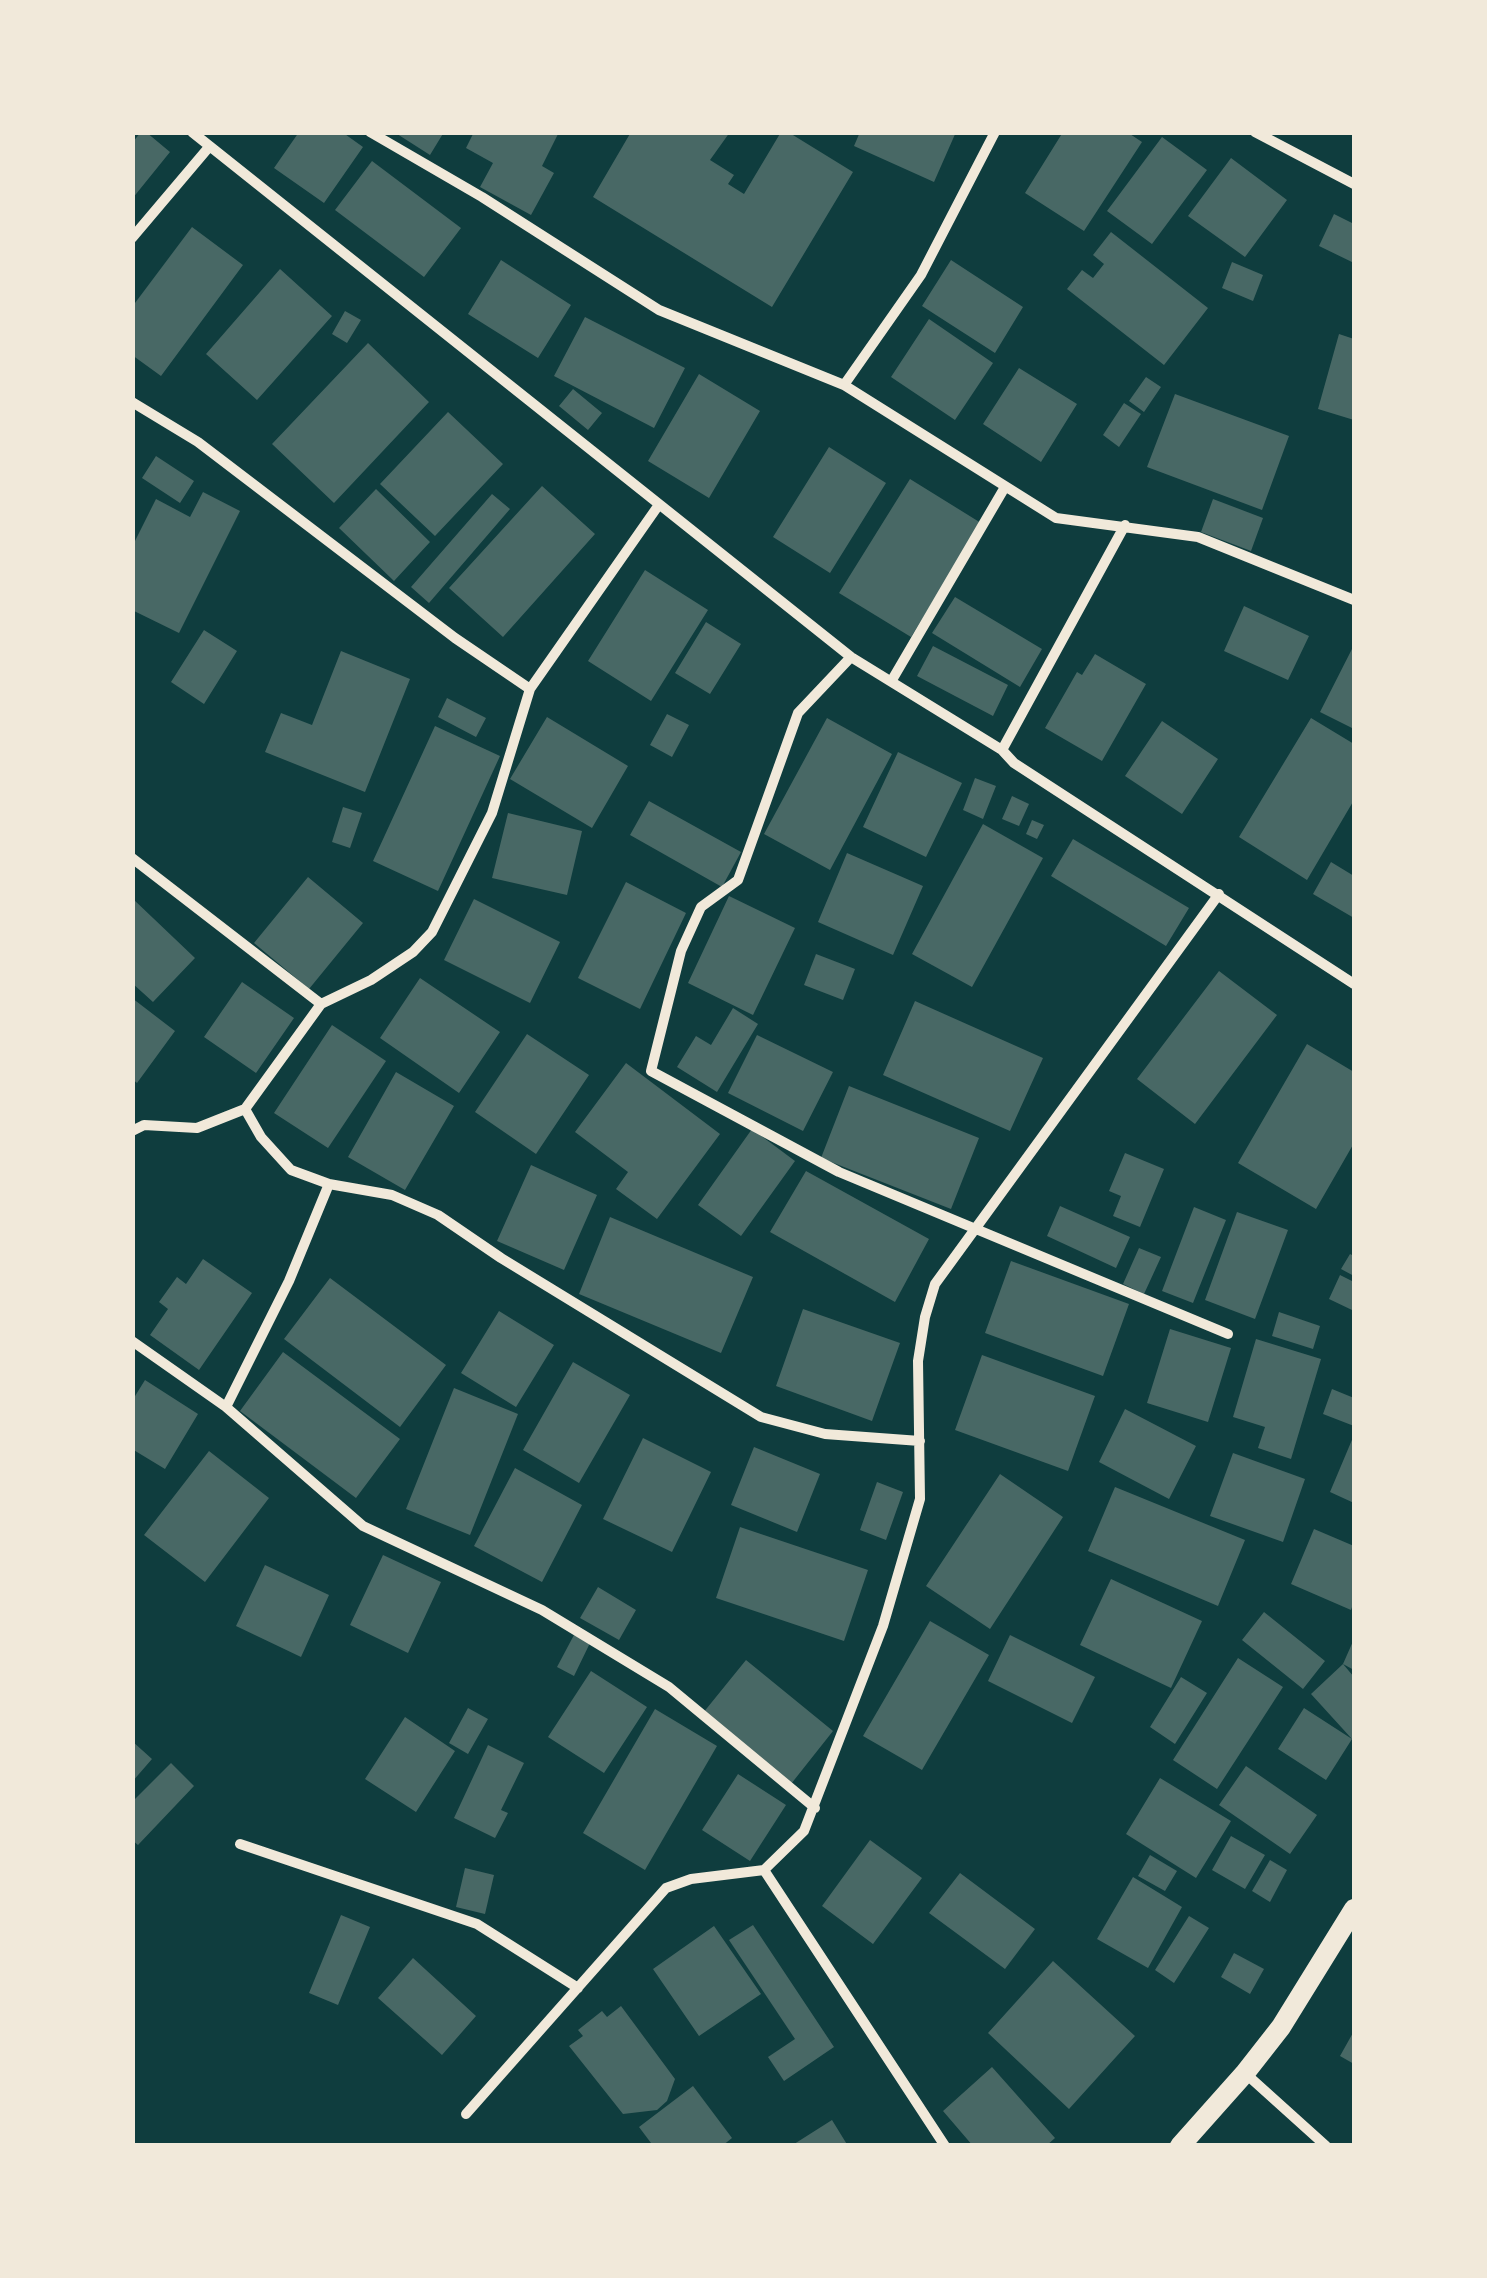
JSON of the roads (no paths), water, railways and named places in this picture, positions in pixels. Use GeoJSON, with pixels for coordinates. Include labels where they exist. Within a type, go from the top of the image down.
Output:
{"type":"FeatureCollection","features":[{"type":"Feature","properties":{"kind":"main road"},"geometry":{"type":"LineString","coordinates":[[1180,2146],[1246,2073],[1281,2027],[1354,1909]]}},
{"type":"Feature","properties":{"kind":"street"},"geometry":{"type":"LineString","coordinates":[[192,132],[658,506],[852,656],[1002,750],[1014,763],[1354,984]]}},
{"type":"Feature","properties":{"kind":"street"},"geometry":{"type":"LineString","coordinates":[[370,132],[482,197],[659,310],[844,385],[1056,518],[1198,536],[1354,600]]}},
{"type":"Feature","properties":{"kind":"street"},"geometry":{"type":"LineString","coordinates":[[844,385],[921,275],[995,132]]}},
{"type":"Feature","properties":{"kind":"street"},"geometry":{"type":"LineString","coordinates":[[1255,132],[1354,184]]}},
{"type":"Feature","properties":{"kind":"street"},"geometry":{"type":"LineString","coordinates":[[132,238],[209,147]]}},
{"type":"Feature","properties":{"kind":"street"},"geometry":{"type":"LineString","coordinates":[[132,402],[198,442],[455,638],[530,690]]}},
{"type":"Feature","properties":{"kind":"street"},"geometry":{"type":"LineString","coordinates":[[892,680],[1006,488]]}},
{"type":"Feature","properties":{"kind":"street"},"geometry":{"type":"LineString","coordinates":[[132,1131],[144,1125],[197,1128],[245,1109],[322,1004],[372,980],[413,952],[432,932],[492,812],[530,690],[658,506]]}},
{"type":"Feature","properties":{"kind":"street"},"geometry":{"type":"LineString","coordinates":[[1002,750],[1124,525]]}},
{"type":"Feature","properties":{"kind":"street"},"geometry":{"type":"LineString","coordinates":[[852,656],[798,714],[738,880],[701,907],[682,950],[650,1072],[840,1172],[1228,1334]]}},
{"type":"Feature","properties":{"kind":"street"},"geometry":{"type":"LineString","coordinates":[[132,858],[322,1004]]}},
{"type":"Feature","properties":{"kind":"street"},"geometry":{"type":"LineString","coordinates":[[466,2114],[666,1888],[690,1880],[764,1870],[804,1831],[883,1626],[920,1499],[918,1360],[934,1284],[1219,894]]}},
{"type":"Feature","properties":{"kind":"street"},"geometry":{"type":"LineString","coordinates":[[245,1109],[262,1137],[291,1170],[329,1184],[392,1195],[438,1215],[501,1258],[761,1416],[825,1434],[920,1441]]}},
{"type":"Feature","properties":{"kind":"street"},"geometry":{"type":"LineString","coordinates":[[226,1407],[289,1281],[329,1184]]}},
{"type":"Feature","properties":{"kind":"street"},"geometry":{"type":"LineString","coordinates":[[132,1341],[226,1407],[364,1526],[542,1610],[669,1687],[816,1808]]}},
{"type":"Feature","properties":{"kind":"street"},"geometry":{"type":"LineString","coordinates":[[240,1844],[477,1924],[578,1988]]}},
{"type":"Feature","properties":{"kind":"street"},"geometry":{"type":"LineString","coordinates":[[764,1870],[945,2146]]}},
{"type":"Feature","properties":{"kind":"street"},"geometry":{"type":"LineString","coordinates":[[1246,2073],[1326,2146]]}}]}
